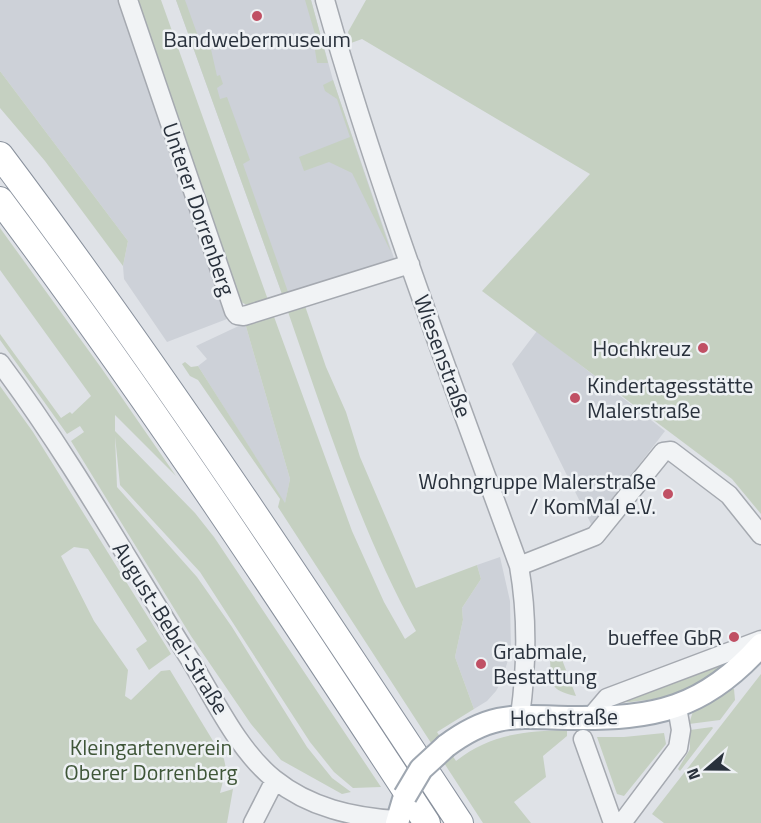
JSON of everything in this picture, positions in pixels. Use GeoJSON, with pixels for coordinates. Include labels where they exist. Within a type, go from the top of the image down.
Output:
{"type":"FeatureCollection","features":[{"type":"Feature","properties":{"kind":"highway"},"geometry":{"type":"LineString","coordinates":[[0,155],[73,252],[220,460],[460,823]]}},
{"type":"Feature","properties":{"kind":"highway"},"geometry":{"type":"LineString","coordinates":[[0,200],[192,468],[427,823]]}},
{"type":"Feature","properties":{"kind":"main road","name":"Hochstraße"},"geometry":{"type":"LineString","coordinates":[[397,822],[414,780],[433,756],[473,728],[491,721],[520,716],[587,728],[677,707],[722,681],[761,645]]}},
{"type":"Feature","properties":{"kind":"street","name":"Unterer Dorrenberg"},"geometry":{"type":"LineString","coordinates":[[128,0],[237,315],[252,313],[410,264]]}},
{"type":"Feature","properties":{"kind":"street","name":"Wiesenstraße"},"geometry":{"type":"LineString","coordinates":[[325,0],[344,67],[410,264],[519,566],[525,600],[527,632],[526,673],[520,716]]}},
{"type":"Feature","properties":{"kind":"street","name":"August-Bebel-Straße"},"geometry":{"type":"LineString","coordinates":[[0,363],[58,446],[238,737],[257,762],[275,780],[301,796],[331,809],[397,822]]}},
{"type":"Feature","properties":{"kind":"street"},"geometry":{"type":"LineString","coordinates":[[519,566],[595,536],[663,452],[671,451],[729,495],[761,535]]}},
{"type":"Feature","properties":{"kind":"street"},"geometry":{"type":"LineString","coordinates":[[613,823],[587,728],[607,698],[761,640]]}},
{"type":"Feature","properties":{"kind":"street"},"geometry":{"type":"LineString","coordinates":[[622,823],[678,748],[681,730],[677,707]]}},
{"type":"Feature","properties":{"kind":"street"},"geometry":{"type":"LineString","coordinates":[[253,823],[275,780]]}},
{"type":"Feature","properties":{"kind":"shaded area"},"geometry":{"type":"Polygon","coordinates":[[[0,0],[118,0],[166,132],[227,319],[167,342],[124,279],[123,266],[128,241],[0,71],[0,0]]]}},
{"type":"Feature","properties":{"kind":"shaded area"},"geometry":{"type":"Polygon","coordinates":[[[176,0],[311,0],[333,80],[395,261],[282,294],[176,0]]]}},
{"type":"Feature","properties":{"kind":"shaded area"},"geometry":{"type":"Polygon","coordinates":[[[245,323],[290,479],[285,504],[198,366],[207,359],[196,346],[245,323]]]}},
{"type":"Feature","properties":{"kind":"shaded area","name":"Kindertagesstätte Malerstraße"},"geometry":{"type":"Polygon","coordinates":[[[537,331],[665,431],[592,526],[512,364],[537,331]]]}},
{"type":"Feature","properties":{"kind":"shaded area"},"geometry":{"type":"Polygon","coordinates":[[[500,557],[510,601],[511,650],[502,680],[496,691],[487,701],[474,709],[455,657],[463,620],[462,608],[481,579],[477,565],[500,557]]]}},
{"type":"Feature","properties":{"kind":"green space"},"geometry":{"type":"Polygon","coordinates":[[[135,0],[161,0],[268,300],[249,306],[239,301],[135,0]]]}},
{"type":"Feature","properties":{"kind":"green space"},"geometry":{"type":"Polygon","coordinates":[[[176,0],[185,0],[199,39],[208,36],[217,76],[220,75],[223,84],[217,88],[220,99],[227,97],[250,160],[243,164],[288,292],[282,294],[176,0]]]}},
{"type":"Feature","properties":{"kind":"green space"},"geometry":{"type":"Polygon","coordinates":[[[305,0],[311,0],[328,63],[317,63],[315,50],[317,41],[305,0]]]}},
{"type":"Feature","properties":{"kind":"green space"},"geometry":{"type":"Polygon","coordinates":[[[366,0],[761,0],[761,514],[732,479],[482,291],[590,174],[362,39],[351,43],[348,32],[366,0]]]}},
{"type":"Feature","properties":{"kind":"green space"},"geometry":{"type":"Polygon","coordinates":[[[0,71],[128,241],[123,266],[45,161],[0,108],[0,71]]]}},
{"type":"Feature","properties":{"kind":"green space"},"geometry":{"type":"Polygon","coordinates":[[[333,80],[391,252],[352,173],[329,162],[304,171],[299,157],[350,137],[337,99],[325,91],[323,85],[333,80]]]}},
{"type":"Feature","properties":{"kind":"green space"},"geometry":{"type":"Polygon","coordinates":[[[0,228],[176,476],[115,415],[115,431],[195,513],[214,537],[381,787],[353,788],[334,772],[310,742],[200,572],[120,485],[115,436],[117,487],[197,577],[232,627],[307,747],[332,778],[351,792],[342,794],[281,760],[251,724],[191,636],[71,441],[84,432],[80,426],[67,434],[0,340],[0,334],[61,418],[70,412],[72,414],[91,396],[0,270],[0,228]]]}},
{"type":"Feature","properties":{"kind":"green space"},"geometry":{"type":"Polygon","coordinates":[[[304,303],[326,367],[346,412],[360,457],[416,588],[477,565],[481,579],[462,608],[463,620],[455,657],[474,709],[437,732],[456,761],[482,745],[508,736],[537,731],[567,730],[567,736],[543,756],[546,777],[514,802],[531,823],[483,823],[278,507],[280,499],[198,380],[190,376],[182,364],[185,362],[191,367],[198,366],[285,503],[290,479],[245,323],[273,314],[352,531],[384,602],[405,639],[416,631],[396,593],[361,513],[287,309],[304,303]]]}},
{"type":"Feature","properties":{"kind":"green space","name":"Kleingartenverein Oberer Dorrenberg"},"geometry":{"type":"Polygon","coordinates":[[[0,386],[33,432],[171,654],[149,670],[136,649],[147,641],[88,549],[74,547],[61,556],[94,621],[128,670],[125,696],[131,700],[161,671],[170,670],[224,759],[226,769],[220,793],[233,789],[227,823],[0,823],[0,386]]]}},
{"type":"Feature","properties":{"kind":"green space"},"geometry":{"type":"Polygon","coordinates":[[[732,656],[708,679],[679,693],[647,700],[614,703],[717,667],[732,656]]]}},
{"type":"Feature","properties":{"kind":"green space"},"geometry":{"type":"Polygon","coordinates":[[[561,657],[576,696],[556,689],[552,681],[550,660],[561,657]]]}},
{"type":"Feature","properties":{"kind":"green space"},"geometry":{"type":"Polygon","coordinates":[[[761,674],[761,823],[664,823],[652,814],[761,674]]]}},
{"type":"Feature","properties":{"kind":"green space"},"geometry":{"type":"Polygon","coordinates":[[[726,688],[734,689],[735,700],[720,720],[689,724],[694,708],[726,688]]]}},
{"type":"Feature","properties":{"kind":"green space"},"geometry":{"type":"Polygon","coordinates":[[[712,727],[680,771],[678,769],[690,749],[690,730],[712,727]]]}},
{"type":"Feature","properties":{"kind":"green space"},"geometry":{"type":"Polygon","coordinates":[[[664,733],[666,744],[624,796],[617,794],[597,737],[664,733]]]}},
{"type":"Feature","properties":{"kind":"place","name":"Bandwebermuseum"},"geometry":{"type":"Point","coordinates":[257,16]}},
{"type":"Feature","properties":{"kind":"place","name":"Hochkreuz"},"geometry":{"type":"Point","coordinates":[703,348]}},
{"type":"Feature","properties":{"kind":"place","name":"Kindertagesstätte Malerstraße"},"geometry":{"type":"Point","coordinates":[575,398]}},
{"type":"Feature","properties":{"kind":"place","name":"Wohngruppe Malerstraße / KomMal e.V."},"geometry":{"type":"Point","coordinates":[668,494]}},
{"type":"Feature","properties":{"kind":"place","name":"bueffee GbR"},"geometry":{"type":"Point","coordinates":[734,637]}},
{"type":"Feature","properties":{"kind":"place","name":"Grabmale, Bestattung"},"geometry":{"type":"Point","coordinates":[481,664]}}]}
